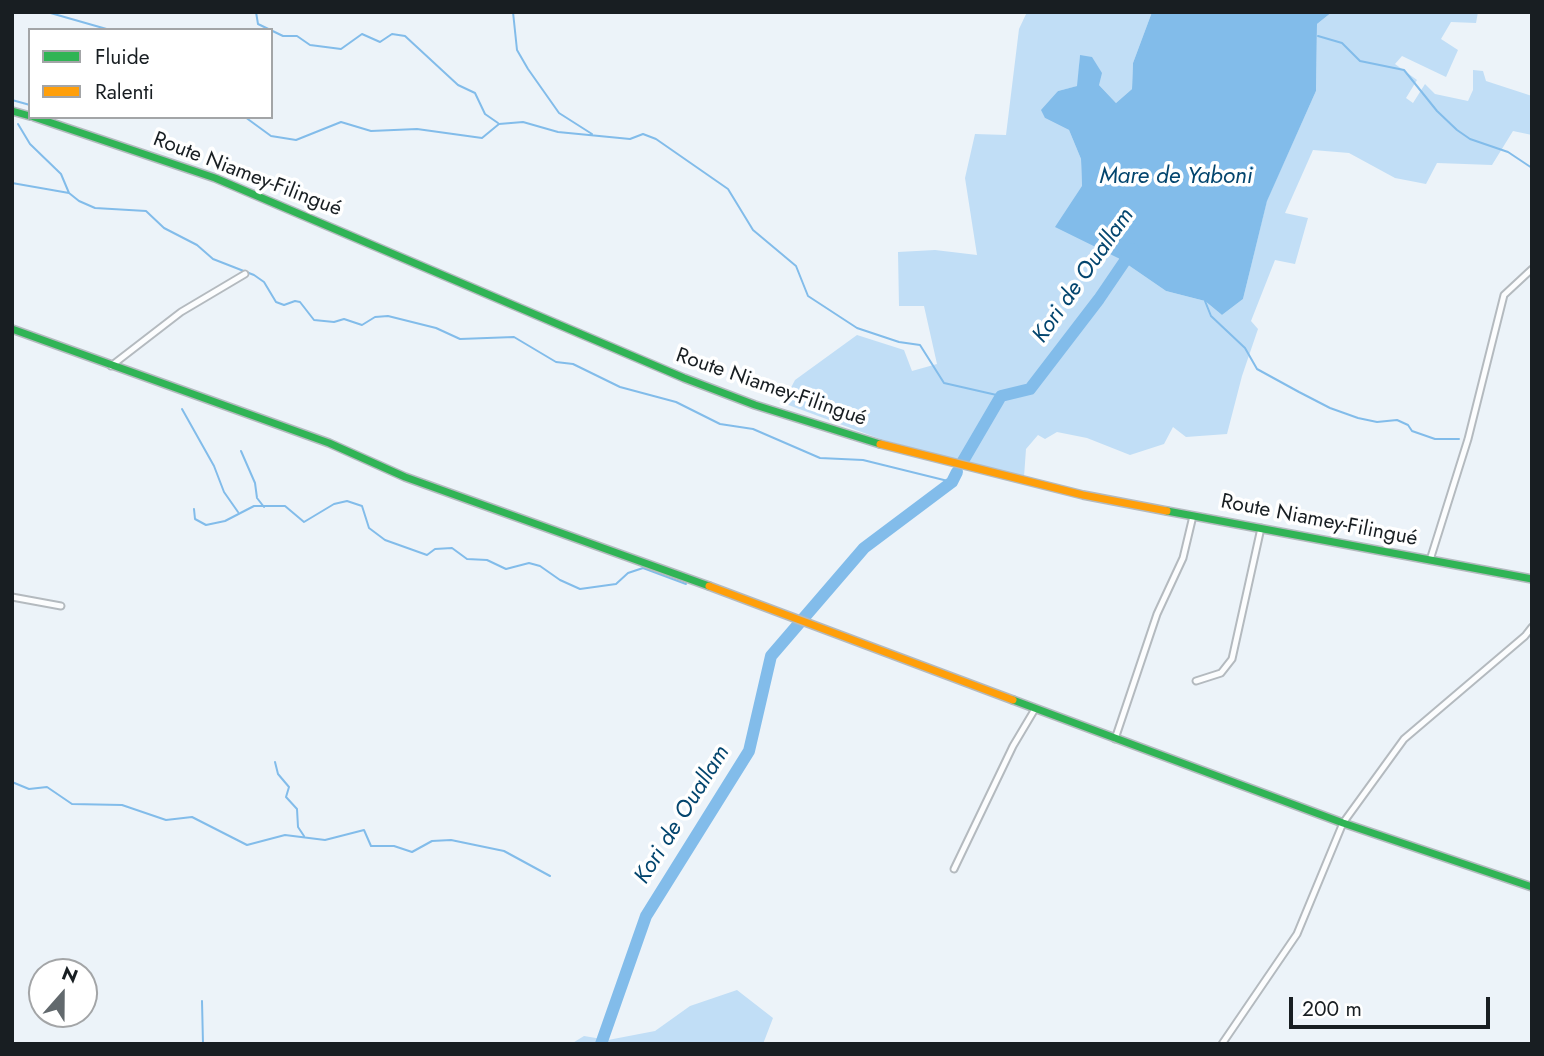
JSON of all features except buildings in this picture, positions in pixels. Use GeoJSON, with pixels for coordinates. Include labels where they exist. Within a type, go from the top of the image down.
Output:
{"type":"FeatureCollection","features":[{"type":"Feature","properties":{"kind":"street","name":"Route Niamey-Filingué"},"geometry":{"type":"LineString","coordinates":[[38,119],[215,178],[552,324],[755,405],[980,472],[1193,516],[1532,579]]}},
{"type":"Feature","properties":{"kind":"street"},"geometry":{"type":"LineString","coordinates":[[1430,560],[1468,439],[1504,295],[1532,269]]}},
{"type":"Feature","properties":{"kind":"street"},"geometry":{"type":"LineString","coordinates":[[111,366],[181,312],[244,274]]}},
{"type":"Feature","properties":{"kind":"street"},"geometry":{"type":"LineString","coordinates":[[12,329],[329,443],[405,477],[717,589],[1343,823],[1532,887]]}},
{"type":"Feature","properties":{"kind":"street"},"geometry":{"type":"LineString","coordinates":[[1115,739],[1157,614],[1183,558],[1193,516]]}},
{"type":"Feature","properties":{"kind":"street"},"geometry":{"type":"LineString","coordinates":[[1196,681],[1221,673],[1232,659],[1261,528]]}},
{"type":"Feature","properties":{"kind":"street"},"geometry":{"type":"LineString","coordinates":[[12,597],[61,606]]}},
{"type":"Feature","properties":{"kind":"street"},"geometry":{"type":"LineString","coordinates":[[1222,1044],[1297,934],[1343,823],[1404,739],[1525,636],[1532,627]]}},
{"type":"Feature","properties":{"kind":"street"},"geometry":{"type":"LineString","coordinates":[[954,869],[1013,746],[1035,709]]}},
{"type":"Feature","properties":{"kind":"shaded area"},"geometry":{"type":"Polygon","coordinates":[[[1027,12],[1152,12],[1133,63],[1132,89],[1116,103],[1099,85],[1080,55],[1078,86],[1058,91],[1045,118],[1069,130],[1081,159],[1082,186],[1118,258],[1166,291],[1205,301],[1222,315],[1243,299],[1267,200],[1316,91],[1317,24],[1332,12],[1478,12],[1476,23],[1451,22],[1441,39],[1458,50],[1446,77],[1402,56],[1395,64],[1417,80],[1406,98],[1413,103],[1425,84],[1435,94],[1468,101],[1473,90],[1473,70],[1483,71],[1486,81],[1532,96],[1532,135],[1513,131],[1492,165],[1437,163],[1426,184],[1395,178],[1349,153],[1313,150],[1285,213],[1308,218],[1295,264],[1275,260],[1251,321],[1258,329],[1227,434],[1186,437],[1173,427],[1164,444],[1130,455],[1087,438],[1057,432],[1045,439],[1038,435],[1026,449],[1024,477],[883,440],[783,403],[795,380],[857,335],[904,350],[912,371],[937,364],[924,306],[899,306],[898,252],[935,250],[977,255],[965,178],[975,134],[1006,135],[1019,29],[1027,12]]]}},
{"type":"Feature","properties":{"kind":"shaded area"},"geometry":{"type":"Polygon","coordinates":[[[737,990],[773,1018],[763,1044],[571,1044],[584,1036],[608,1040],[655,1031],[690,1006],[737,990]]]}},
{"type":"Feature","properties":{"kind":"water","name":"Mare de Yaboni"},"geometry":{"type":"Polygon","coordinates":[[[1152,12],[1332,12],[1317,24],[1316,91],[1267,201],[1243,299],[1222,315],[1205,301],[1166,291],[1118,258],[1055,227],[1082,186],[1081,159],[1069,130],[1045,118],[1041,110],[1058,91],[1077,86],[1080,55],[1092,57],[1102,73],[1099,85],[1116,103],[1132,89],[1133,63],[1152,12]]]}},
{"type":"Feature","properties":{"kind":"waterway"},"geometry":{"type":"LineString","coordinates":[[47,12],[103,28]]}},
{"type":"Feature","properties":{"kind":"waterway"},"geometry":{"type":"LineString","coordinates":[[256,12],[258,24],[266,28]]}},
{"type":"Feature","properties":{"kind":"waterway"},"geometry":{"type":"LineString","coordinates":[[513,12],[517,50],[528,69],[559,113],[592,134]]}},
{"type":"Feature","properties":{"kind":"waterway"},"geometry":{"type":"LineString","coordinates":[[273,31],[283,36],[297,36],[310,45],[341,49],[362,34],[380,42],[392,34],[405,36],[458,85],[475,93],[485,114],[498,123]]}},
{"type":"Feature","properties":{"kind":"waterway"},"geometry":{"type":"LineString","coordinates":[[1318,36],[1342,43],[1360,61],[1404,70],[1437,111],[1457,130],[1470,139],[1508,152],[1532,168]]}},
{"type":"Feature","properties":{"kind":"waterway"},"geometry":{"type":"LineString","coordinates":[[12,100],[28,104]]}},
{"type":"Feature","properties":{"kind":"waterway"},"geometry":{"type":"LineString","coordinates":[[248,119],[271,136],[296,140],[341,122],[371,131],[417,129],[482,138],[499,124],[523,122],[558,132],[630,139],[643,134],[656,139],[728,189],[753,230],[796,266],[808,296],[857,328],[899,342],[920,345],[944,383],[1001,396]]}},
{"type":"Feature","properties":{"kind":"waterway"},"geometry":{"type":"LineString","coordinates":[[18,124],[30,144],[61,174],[69,193],[79,201],[95,208],[146,211],[164,228],[197,245],[213,259],[254,275],[264,282],[276,302],[284,305],[300,302],[314,320],[334,322],[344,319],[362,325],[375,317],[388,316],[436,328],[460,339],[514,337],[556,362],[573,364],[620,387],[676,402],[720,424],[753,429],[820,458],[863,460],[952,482]]}},
{"type":"Feature","properties":{"kind":"waterway"},"geometry":{"type":"LineString","coordinates":[[12,183],[69,193]]}},
{"type":"Feature","properties":{"kind":"waterway","name":"Kori de Ouallam"},"geometry":{"type":"LineString","coordinates":[[963,461],[1001,396],[1030,389],[1099,299],[1133,249]]}},
{"type":"Feature","properties":{"kind":"waterway"},"geometry":{"type":"LineString","coordinates":[[1205,301],[1211,316],[1245,348],[1257,369],[1299,392],[1330,408],[1358,418],[1377,422],[1397,420],[1408,425],[1412,431],[1435,439],[1459,439]]}},
{"type":"Feature","properties":{"kind":"waterway"},"geometry":{"type":"LineString","coordinates":[[182,409],[214,466],[224,492],[238,512]]}},
{"type":"Feature","properties":{"kind":"waterway"},"geometry":{"type":"LineString","coordinates":[[241,451],[255,483],[257,498],[264,507]]}},
{"type":"Feature","properties":{"kind":"waterway","name":"Kori de Ouallam"},"geometry":{"type":"LineString","coordinates":[[601,1044],[646,916],[749,751],[771,656],[864,548],[952,482],[957,472]]}},
{"type":"Feature","properties":{"kind":"waterway"},"geometry":{"type":"LineString","coordinates":[[194,509],[195,519],[206,525],[225,521],[254,506],[285,506],[304,522],[334,504],[347,501],[362,506],[369,528],[385,540],[427,555],[435,549],[452,548],[467,559],[487,560],[506,569],[529,563],[540,566],[560,580],[580,589],[616,584],[628,573],[643,568],[686,584]]}},
{"type":"Feature","properties":{"kind":"waterway"},"geometry":{"type":"LineString","coordinates":[[275,762],[278,774],[289,787],[286,797],[297,809],[298,827],[304,836]]}},
{"type":"Feature","properties":{"kind":"waterway"},"geometry":{"type":"LineString","coordinates":[[12,782],[29,789],[47,787],[72,804],[122,805],[166,820],[192,817],[247,845],[285,835],[325,840],[364,830],[371,846],[394,846],[412,852],[432,841],[451,840],[504,851],[550,876]]}},
{"type":"Feature","properties":{"kind":"waterway"},"geometry":{"type":"LineString","coordinates":[[202,1001],[203,1044]]}},
{"type":"Feature","properties":{"kind":"traffic: fast"},"geometry":{"type":"LineString","coordinates":[[12,111],[28,115]]}},
{"type":"Feature","properties":{"kind":"traffic: fast"},"geometry":{"type":"LineString","coordinates":[[40,119],[215,178],[684,378],[755,405],[880,444]]}},
{"type":"Feature","properties":{"kind":"traffic: fast"},"geometry":{"type":"LineString","coordinates":[[12,329],[329,443],[405,477],[709,586]]}},
{"type":"Feature","properties":{"kind":"traffic: fast"},"geometry":{"type":"LineString","coordinates":[[1167,511],[1532,579]]}},
{"type":"Feature","properties":{"kind":"traffic: fast"},"geometry":{"type":"LineString","coordinates":[[1013,700],[1343,823],[1532,887]]}},
{"type":"Feature","properties":{"kind":"traffic: slow"},"geometry":{"type":"LineString","coordinates":[[880,444],[1083,495],[1167,511]]}},
{"type":"Feature","properties":{"kind":"traffic: slow"},"geometry":{"type":"LineString","coordinates":[[709,586],[1013,700]]}}]}
